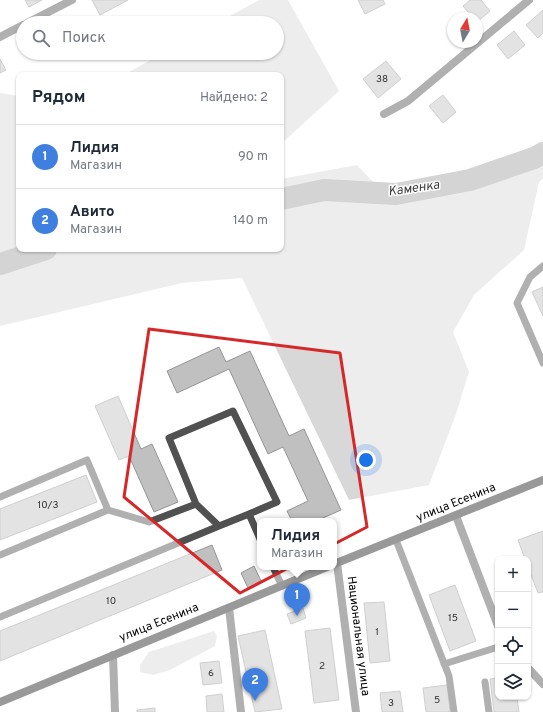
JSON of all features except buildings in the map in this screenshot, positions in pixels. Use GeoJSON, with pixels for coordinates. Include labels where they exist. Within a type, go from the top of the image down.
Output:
{"type":"FeatureCollection","features":[{"type":"Feature","properties":{"kind":"street"},"geometry":{"type":"LineString","coordinates":[[41,16],[72,0]]}},
{"type":"Feature","properties":{"kind":"street"},"geometry":{"type":"LineString","coordinates":[[384,114],[408,100],[530,0]]}},
{"type":"Feature","properties":{"kind":"street"},"geometry":{"type":"LineString","coordinates":[[0,37],[16,29]]}},
{"type":"Feature","properties":{"kind":"street","name":"улица Есенина"},"geometry":{"type":"LineString","coordinates":[[337,563],[543,480]]}},
{"type":"Feature","properties":{"kind":"street"},"geometry":{"type":"LineString","coordinates":[[456,516],[495,618]]}},
{"type":"Feature","properties":{"kind":"street","name":"улица Есенина"},"geometry":{"type":"LineString","coordinates":[[0,702],[321,570]]}},
{"type":"Feature","properties":{"kind":"street","name":"Национальная улица"},"geometry":{"type":"LineString","coordinates":[[336,570],[356,712]]}},
{"type":"Feature","properties":{"kind":"street"},"geometry":{"type":"LineString","coordinates":[[229,608],[241,712]]}},
{"type":"Feature","properties":{"kind":"street"},"geometry":{"type":"LineString","coordinates":[[113,655],[115,712]]}},
{"type":"Feature","properties":{"kind":"street"},"geometry":{"type":"LineString","coordinates":[[531,671],[543,684]]}},
{"type":"Feature","properties":{"kind":"lane"},"geometry":{"type":"LineString","coordinates":[[543,266],[530,277],[517,303],[543,362]]}},
{"type":"Feature","properties":{"kind":"lane"},"geometry":{"type":"LineString","coordinates":[[0,617],[277,502],[233,411],[169,438],[196,504],[219,526]]}},
{"type":"Feature","properties":{"kind":"lane"},"geometry":{"type":"LineString","coordinates":[[0,497],[87,460],[108,510]]}},
{"type":"Feature","properties":{"kind":"lane"},"geometry":{"type":"LineString","coordinates":[[0,555],[108,510],[149,522],[196,504]]}},
{"type":"Feature","properties":{"kind":"lane"},"geometry":{"type":"LineString","coordinates":[[249,514],[257,532]]}},
{"type":"Feature","properties":{"kind":"lane"},"geometry":{"type":"LineString","coordinates":[[396,540],[449,676],[454,712]]}},
{"type":"Feature","properties":{"kind":"lane"},"geometry":{"type":"LineString","coordinates":[[274,570],[282,586]]}},
{"type":"Feature","properties":{"kind":"lane"},"geometry":{"type":"LineString","coordinates":[[444,664],[495,648]]}},
{"type":"Feature","properties":{"kind":"lane"},"geometry":{"type":"LineString","coordinates":[[485,682],[489,712]]}},
{"type":"Feature","properties":{"kind":"highlighted area"},"geometry":{"type":"Polygon","coordinates":[[[149,329],[340,353],[367,527],[240,593],[124,497],[149,329]]]}},
{"type":"Feature","properties":{"kind":"shaded area"},"geometry":{"type":"Polygon","coordinates":[[[259,0],[288,0],[339,91],[284,141],[284,72],[129,72],[151,60],[284,60],[284,16],[230,16],[259,0]]]}},
{"type":"Feature","properties":{"kind":"shaded area"},"geometry":{"type":"Polygon","coordinates":[[[0,93],[16,96],[16,252],[284,252],[284,178],[357,165],[394,204],[531,168],[543,160],[543,179],[539,182],[524,250],[474,295],[453,332],[469,372],[455,417],[429,485],[349,500],[242,278],[182,283],[0,326],[0,93]]]}},
{"type":"Feature","properties":{"kind":"shaded area"},"geometry":{"type":"Polygon","coordinates":[[[214,631],[217,636],[215,646],[170,670],[153,675],[140,672],[140,665],[149,652],[214,631]]]}},
{"type":"Feature","properties":{"kind":"waterway","name":"Каменка"},"geometry":{"type":"LineString","coordinates":[[284,198],[324,190],[396,194],[470,180],[534,158],[543,153]]}},
{"type":"Feature","properties":{"kind":"waterway","name":"Каменка"},"geometry":{"type":"LineString","coordinates":[[0,264],[37,252]]}},
{"type":"Feature","properties":{"kind":"place","name":"Лидия"},"geometry":{"type":"Point","coordinates":[297,616]}},
{"type":"Feature","properties":{"kind":"place","name":"Авито"},"geometry":{"type":"Point","coordinates":[255,701]}}]}
